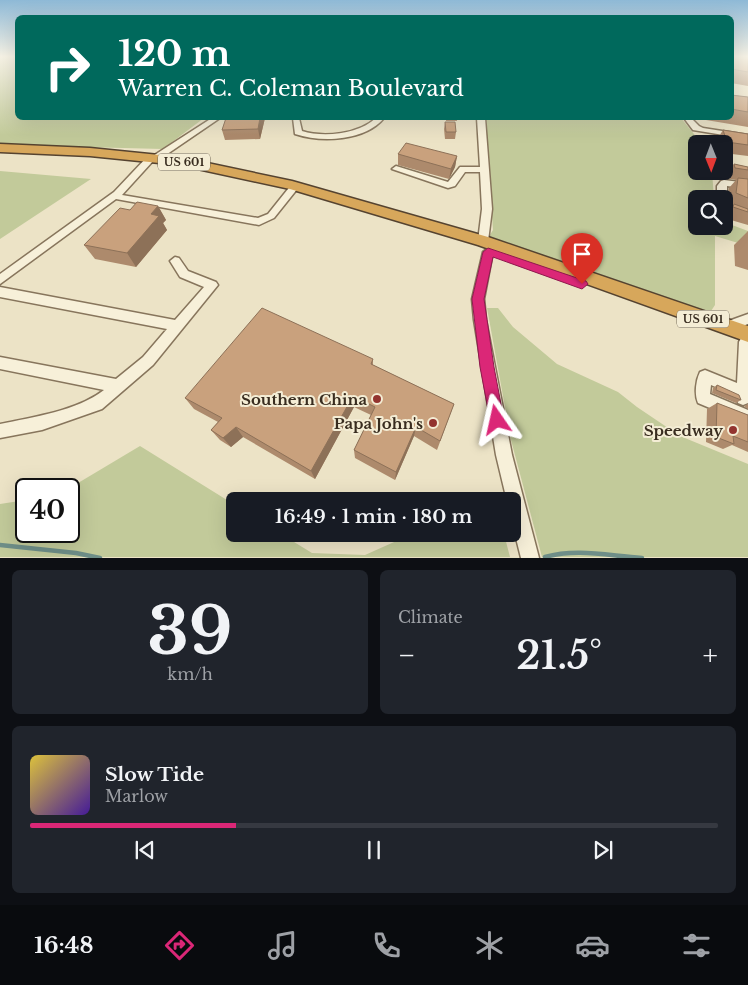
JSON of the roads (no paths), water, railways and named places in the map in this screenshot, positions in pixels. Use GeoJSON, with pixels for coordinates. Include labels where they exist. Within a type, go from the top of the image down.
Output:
{"type":"FeatureCollection","features":[{"type":"Feature","properties":{"kind":"highway","name":"US 601"},"geometry":{"type":"LineString","coordinates":[[0,148],[56,150],[152,158],[201,165],[296,186],[349,200],[430,227],[441,234],[485,246],[727,327],[747,340]]}},
{"type":"Feature","properties":{"kind":"highway","name":"US 601"},"geometry":{"type":"LineString","coordinates":[[485,246],[747,340]]}},
{"type":"Feature","properties":{"kind":"street"},"geometry":{"type":"LineString","coordinates":[[0,280],[117,194],[152,158],[213,120]]}},
{"type":"Feature","properties":{"kind":"street"},"geometry":{"type":"LineString","coordinates":[[296,120],[298,132],[303,135],[328,135],[356,132],[370,126],[378,120]]}},
{"type":"Feature","properties":{"kind":"street"},"geometry":{"type":"LineString","coordinates":[[481,120],[487,210],[485,246],[478,299],[480,320],[504,456],[530,558]]}},
{"type":"Feature","properties":{"kind":"street"},"geometry":{"type":"LineString","coordinates":[[689,120],[696,128],[702,130],[748,138]]}},
{"type":"Feature","properties":{"kind":"street"},"geometry":{"type":"LineString","coordinates":[[396,169],[448,185],[452,184],[461,166],[485,170]]}},
{"type":"Feature","properties":{"kind":"street"},"geometry":{"type":"LineString","coordinates":[[722,190],[724,183],[748,186]]}},
{"type":"Feature","properties":{"kind":"street"},"geometry":{"type":"LineString","coordinates":[[117,194],[118,197],[259,222],[271,216],[296,186]]}},
{"type":"Feature","properties":{"kind":"street"},"geometry":{"type":"LineString","coordinates":[[733,212],[748,218]]}},
{"type":"Feature","properties":{"kind":"street"},"geometry":{"type":"LineString","coordinates":[[0,431],[42,424],[96,404],[148,361],[212,285],[184,274],[175,261]]}},
{"type":"Feature","properties":{"kind":"street"},"geometry":{"type":"LineString","coordinates":[[0,292],[177,326]]}},
{"type":"Feature","properties":{"kind":"street"},"geometry":{"type":"LineString","coordinates":[[727,327],[748,319]]}},
{"type":"Feature","properties":{"kind":"street"},"geometry":{"type":"LineString","coordinates":[[745,404],[747,340]]}},
{"type":"Feature","properties":{"kind":"street"},"geometry":{"type":"LineString","coordinates":[[0,363],[118,386]]}},
{"type":"Feature","properties":{"kind":"street"},"geometry":{"type":"LineString","coordinates":[[745,404],[725,396],[745,404]]}},
{"type":"Feature","properties":{"kind":"waterway"},"geometry":{"type":"LineString","coordinates":[[0,545],[76,553],[100,558]]}},
{"type":"Feature","properties":{"kind":"waterway"},"geometry":{"type":"LineString","coordinates":[[545,557],[557,554],[593,553],[642,558]]}},
{"type":"Feature","properties":{"kind":"place","name":"Southern China"},"geometry":{"type":"Point","coordinates":[377,399]}},
{"type":"Feature","properties":{"kind":"place","name":"Papa John's"},"geometry":{"type":"Point","coordinates":[433,423]}},
{"type":"Feature","properties":{"kind":"place","name":"Speedway"},"geometry":{"type":"Point","coordinates":[733,430]}}]}
